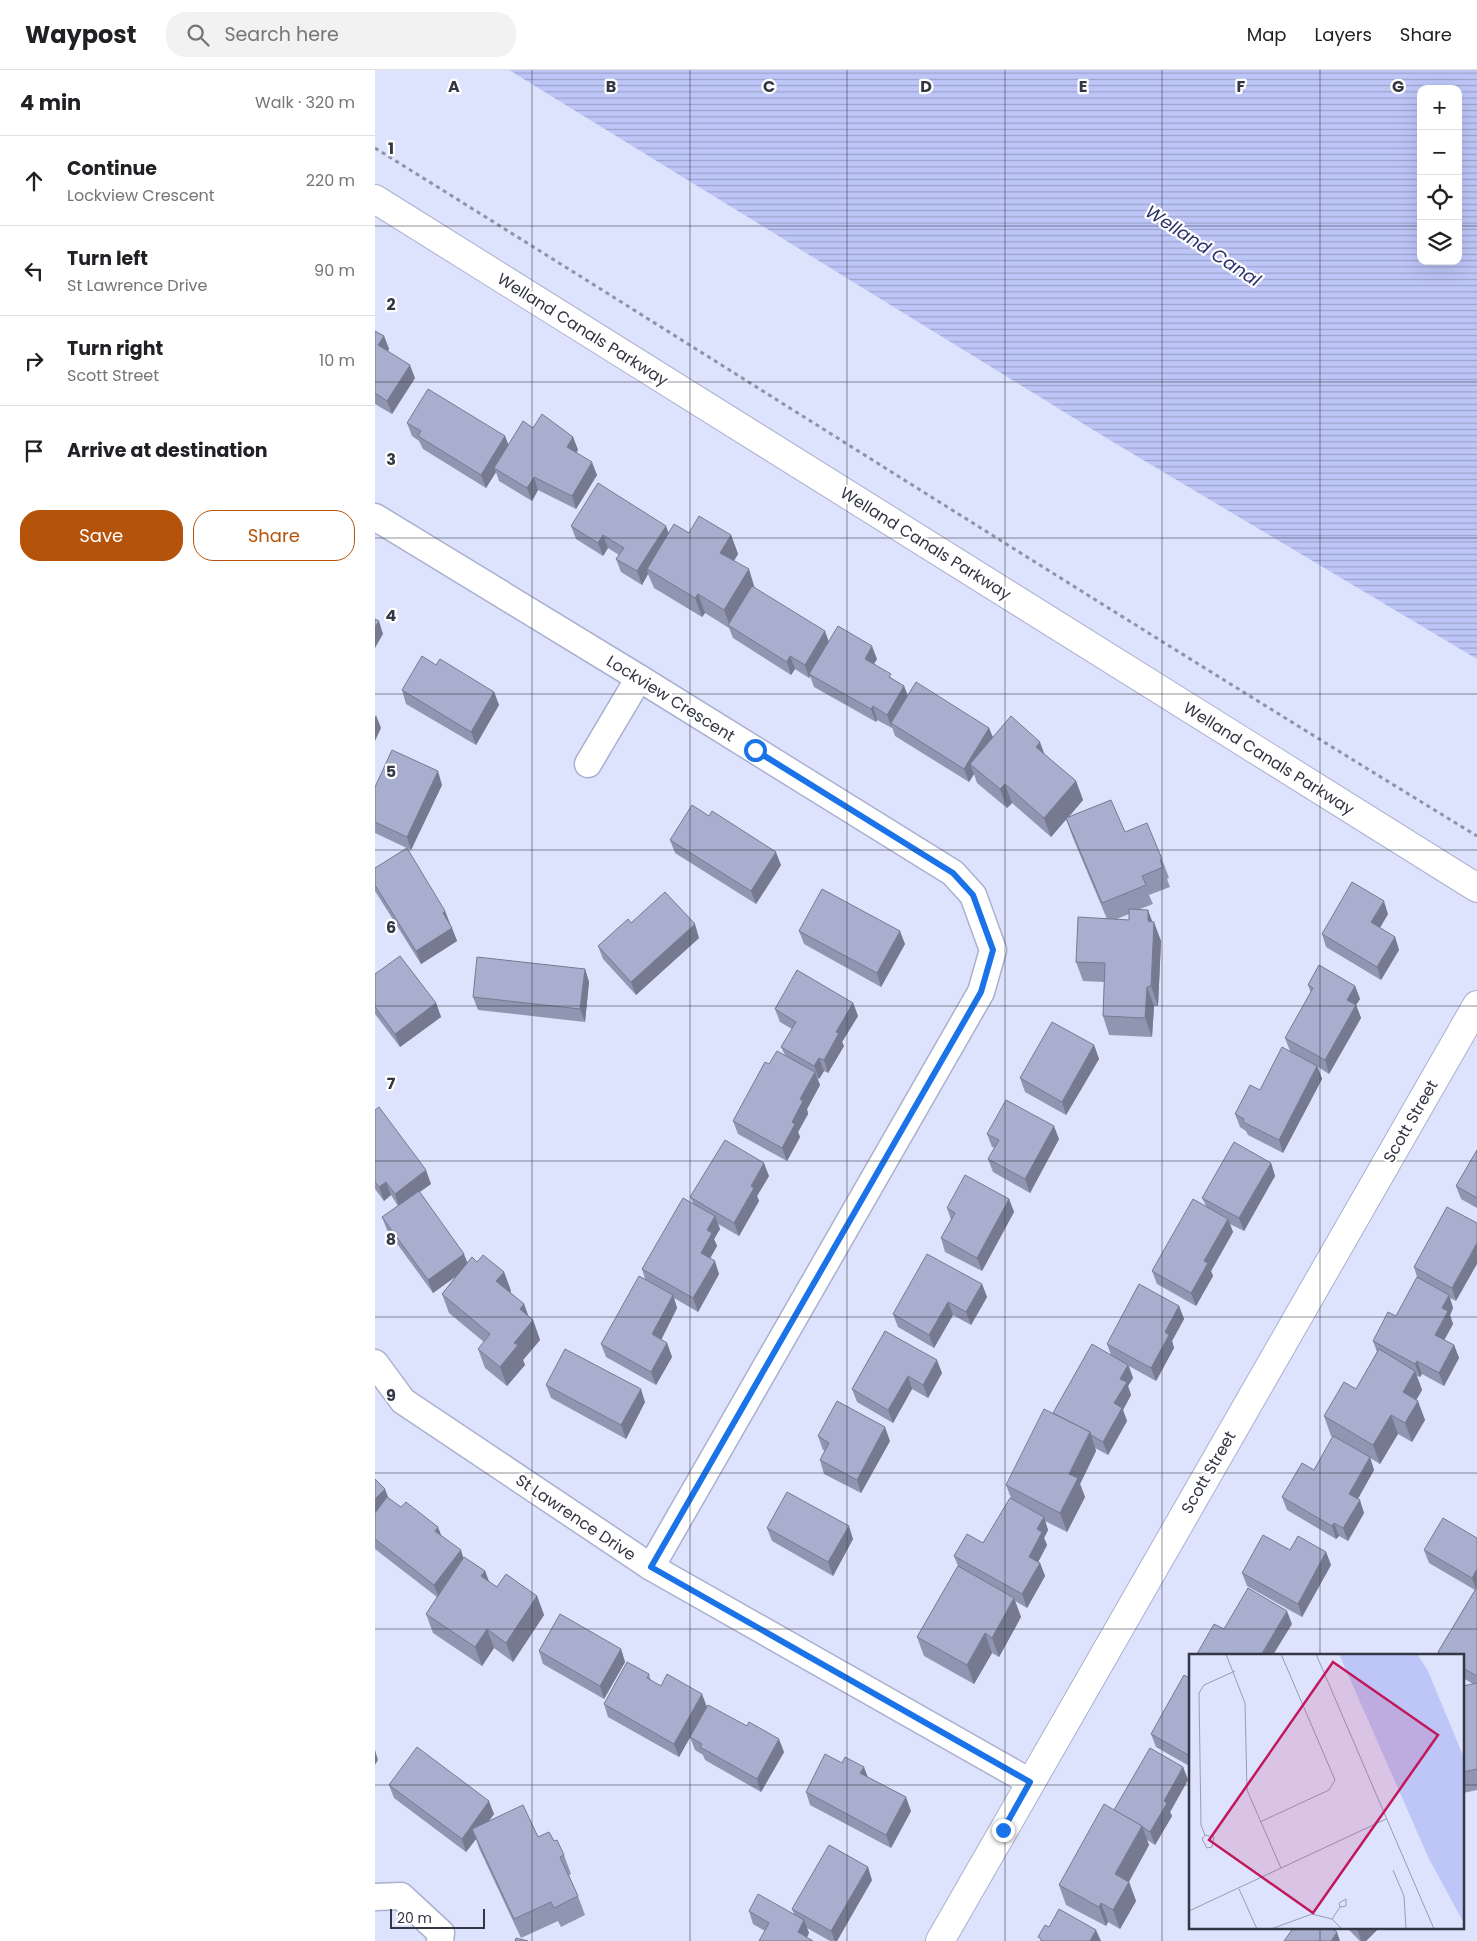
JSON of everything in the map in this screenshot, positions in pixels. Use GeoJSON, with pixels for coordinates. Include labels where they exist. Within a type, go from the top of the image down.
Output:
{"type":"FeatureCollection","features":[{"type":"Feature","properties":{"kind":"main road","name":"Welland Canals Parkway"},"geometry":{"type":"LineString","coordinates":[[375,199],[1477,888]]}},
{"type":"Feature","properties":{"kind":"main road","name":"Scott Street"},"geometry":{"type":"LineString","coordinates":[[941,1941],[1030,1782],[1477,1005]]}},
{"type":"Feature","properties":{"kind":"street","name":"Lockview Crescent"},"geometry":{"type":"LineString","coordinates":[[375,517],[953,873],[973,895],[993,950],[981,992],[651,1567]]}},
{"type":"Feature","properties":{"kind":"street"},"geometry":{"type":"LineString","coordinates":[[588,764],[639,678]]}},
{"type":"Feature","properties":{"kind":"street","name":"St Lawrence Drive"},"geometry":{"type":"LineString","coordinates":[[375,1363],[403,1401],[651,1567],[1030,1782]]}},
{"type":"Feature","properties":{"kind":"street"},"geometry":{"type":"LineString","coordinates":[[375,1897],[401,1896],[441,1934],[440,1941]]}},
{"type":"Feature","properties":{"kind":"path"},"geometry":{"type":"LineString","coordinates":[[375,148],[743,378],[1175,652],[1477,836]]}},
{"type":"Feature","properties":{"kind":"water","name":"Welland Canal"},"geometry":{"type":"Polygon","coordinates":[[[509,70],[1477,70],[1477,659],[1108,439],[509,70]]]}},
{"type":"Feature","properties":{"kind":"building"},"geometry":{"type":"Polygon","coordinates":[[[375,331],[384,336],[378,345],[410,365],[387,401],[375,393],[375,331]]]}},
{"type":"Feature","properties":{"kind":"building"},"geometry":{"type":"Polygon","coordinates":[[[428,389],[505,436],[481,475],[418,436],[421,431],[407,423],[428,389]]]}},
{"type":"Feature","properties":{"kind":"building"},"geometry":{"type":"Polygon","coordinates":[[[542,414],[573,437],[567,447],[592,462],[572,496],[534,477],[527,488],[494,468],[523,421],[533,428],[542,414]]]}},
{"type":"Feature","properties":{"kind":"building"},"geometry":{"type":"Polygon","coordinates":[[[598,483],[666,526],[637,571],[616,559],[624,548],[603,535],[598,543],[571,526],[598,483]]]}},
{"type":"Feature","properties":{"kind":"building"},"geometry":{"type":"Polygon","coordinates":[[[699,516],[731,535],[720,553],[749,569],[724,610],[698,594],[695,598],[647,569],[674,524],[689,533],[699,516]]]}},
{"type":"Feature","properties":{"kind":"building"},"geometry":{"type":"Polygon","coordinates":[[[752,586],[825,631],[805,665],[790,656],[787,662],[728,625],[752,586]]]}},
{"type":"Feature","properties":{"kind":"building"},"geometry":{"type":"Polygon","coordinates":[[[375,619],[379,621],[375,627],[375,619]]]}},
{"type":"Feature","properties":{"kind":"building"},"geometry":{"type":"Polygon","coordinates":[[[838,626],[872,646],[865,659],[891,674],[889,677],[904,686],[887,715],[873,706],[871,709],[809,674],[838,626]]]}},
{"type":"Feature","properties":{"kind":"building"},"geometry":{"type":"Polygon","coordinates":[[[422,656],[436,665],[440,659],[494,692],[471,732],[402,690],[422,656]]]}},
{"type":"Feature","properties":{"kind":"building"},"geometry":{"type":"Polygon","coordinates":[[[916,682],[989,728],[964,769],[891,723],[916,682]]]}},
{"type":"Feature","properties":{"kind":"building"},"geometry":{"type":"Polygon","coordinates":[[[1011,716],[1040,742],[1036,747],[1076,781],[1044,818],[1005,784],[1000,789],[970,764],[1011,716]]]}},
{"type":"Feature","properties":{"kind":"building"},"geometry":{"type":"Polygon","coordinates":[[[392,750],[438,771],[407,837],[375,822],[375,787],[392,750]]]}},
{"type":"Feature","properties":{"kind":"building"},"geometry":{"type":"Polygon","coordinates":[[[1111,800],[1125,832],[1147,823],[1162,859],[1160,860],[1163,867],[1142,876],[1146,885],[1102,903],[1066,818],[1111,800]]]}},
{"type":"Feature","properties":{"kind":"building"},"geometry":{"type":"Polygon","coordinates":[[[692,805],[709,816],[712,811],[776,852],[751,891],[670,840],[692,805]]]}},
{"type":"Feature","properties":{"kind":"building"},"geometry":{"type":"Polygon","coordinates":[[[407,848],[445,911],[443,913],[452,928],[416,951],[375,885],[375,868],[407,848]]]}},
{"type":"Feature","properties":{"kind":"building"},"geometry":{"type":"Polygon","coordinates":[[[1352,882],[1384,901],[1371,922],[1395,937],[1377,967],[1322,934],[1352,882]]]}},
{"type":"Feature","properties":{"kind":"building"},"geometry":{"type":"Polygon","coordinates":[[[822,889],[900,931],[877,973],[799,931],[822,889]]]}},
{"type":"Feature","properties":{"kind":"building"},"geometry":{"type":"Polygon","coordinates":[[[665,892],[695,924],[631,982],[598,946],[628,919],[631,923],[665,892]]]}},
{"type":"Feature","properties":{"kind":"building"},"geometry":{"type":"Polygon","coordinates":[[[1129,909],[1148,910],[1148,921],[1154,922],[1151,986],[1147,987],[1145,1018],[1103,1016],[1105,963],[1076,962],[1078,917],[1129,920],[1129,909]]]}},
{"type":"Feature","properties":{"kind":"building"},"geometry":{"type":"Polygon","coordinates":[[[400,956],[436,1003],[395,1034],[375,1007],[375,974],[400,956]]]}},
{"type":"Feature","properties":{"kind":"building"},"geometry":{"type":"Polygon","coordinates":[[[477,957],[585,969],[580,1009],[473,997],[477,957]]]}},
{"type":"Feature","properties":{"kind":"building"},"geometry":{"type":"Polygon","coordinates":[[[1319,965],[1355,986],[1347,1000],[1356,1005],[1325,1060],[1285,1038],[1313,988],[1308,985],[1319,965]]]}},
{"type":"Feature","properties":{"kind":"building"},"geometry":{"type":"Polygon","coordinates":[[[797,970],[853,1003],[836,1032],[839,1033],[824,1060],[819,1058],[814,1066],[781,1047],[796,1022],[775,1009],[797,970]]]}},
{"type":"Feature","properties":{"kind":"building"},"geometry":{"type":"Polygon","coordinates":[[[1052,1022],[1094,1045],[1062,1102],[1020,1078],[1052,1022]]]}},
{"type":"Feature","properties":{"kind":"building"},"geometry":{"type":"Polygon","coordinates":[[[1282,1047],[1317,1066],[1279,1140],[1243,1122],[1244,1119],[1235,1114],[1250,1085],[1260,1090],[1282,1047]]]}},
{"type":"Feature","properties":{"kind":"building"},"geometry":{"type":"Polygon","coordinates":[[[777,1051],[815,1072],[800,1099],[803,1101],[792,1122],[795,1124],[782,1148],[733,1121],[765,1062],[769,1064],[777,1051]]]}},
{"type":"Feature","properties":{"kind":"building"},"geometry":{"type":"Polygon","coordinates":[[[1006,1100],[1054,1126],[1025,1179],[988,1159],[999,1140],[987,1134],[1006,1100]]]}},
{"type":"Feature","properties":{"kind":"building"},"geometry":{"type":"Polygon","coordinates":[[[379,1107],[426,1170],[395,1194],[386,1182],[379,1187],[375,1182],[375,1110],[379,1107]]]}},
{"type":"Feature","properties":{"kind":"building"},"geometry":{"type":"Polygon","coordinates":[[[725,1140],[764,1163],[751,1186],[754,1188],[734,1223],[690,1197],[725,1140]]]}},
{"type":"Feature","properties":{"kind":"building"},"geometry":{"type":"Polygon","coordinates":[[[1234,1142],[1271,1163],[1239,1218],[1202,1198],[1234,1142]]]}},
{"type":"Feature","properties":{"kind":"building"},"geometry":{"type":"Polygon","coordinates":[[[1477,1150],[1477,1198],[1456,1186],[1477,1150]]]}},
{"type":"Feature","properties":{"kind":"building"},"geometry":{"type":"Polygon","coordinates":[[[965,1175],[1009,1199],[977,1258],[941,1238],[955,1213],[947,1208],[965,1175]]]}},
{"type":"Feature","properties":{"kind":"building"},"geometry":{"type":"Polygon","coordinates":[[[419,1191],[464,1254],[428,1280],[382,1217],[419,1191]]]}},
{"type":"Feature","properties":{"kind":"building"},"geometry":{"type":"Polygon","coordinates":[[[683,1198],[715,1216],[707,1230],[712,1233],[701,1253],[715,1261],[693,1298],[642,1269],[683,1198]]]}},
{"type":"Feature","properties":{"kind":"building"},"geometry":{"type":"Polygon","coordinates":[[[1193,1199],[1228,1219],[1204,1261],[1208,1263],[1191,1293],[1152,1271],[1193,1199]]]}},
{"type":"Feature","properties":{"kind":"building"},"geometry":{"type":"Polygon","coordinates":[[[1447,1207],[1477,1223],[1477,1243],[1452,1288],[1414,1267],[1447,1207]]]}},
{"type":"Feature","properties":{"kind":"building"},"geometry":{"type":"Polygon","coordinates":[[[927,1254],[982,1284],[966,1312],[948,1302],[929,1335],[893,1314],[927,1254]]]}},
{"type":"Feature","properties":{"kind":"building"},"geometry":{"type":"Polygon","coordinates":[[[483,1255],[504,1272],[496,1281],[524,1304],[520,1309],[533,1320],[514,1343],[518,1345],[500,1367],[478,1349],[490,1334],[442,1294],[472,1257],[477,1262],[483,1255]]]}},
{"type":"Feature","properties":{"kind":"building"},"geometry":{"type":"Polygon","coordinates":[[[639,1276],[673,1295],[652,1334],[667,1343],[651,1372],[601,1344],[639,1276]]]}},
{"type":"Feature","properties":{"kind":"building"},"geometry":{"type":"Polygon","coordinates":[[[1417,1277],[1449,1295],[1442,1308],[1448,1311],[1435,1335],[1454,1345],[1439,1373],[1417,1361],[1415,1364],[1373,1341],[1388,1312],[1396,1316],[1417,1277]]]}},
{"type":"Feature","properties":{"kind":"building"},"geometry":{"type":"Polygon","coordinates":[[[1139,1284],[1179,1306],[1165,1332],[1169,1335],[1151,1368],[1107,1344],[1139,1284]]]}},
{"type":"Feature","properties":{"kind":"building"},"geometry":{"type":"Polygon","coordinates":[[[885,1331],[937,1360],[923,1385],[908,1376],[888,1410],[852,1389],[885,1331]]]}},
{"type":"Feature","properties":{"kind":"building"},"geometry":{"type":"Polygon","coordinates":[[[1092,1344],[1128,1365],[1120,1379],[1127,1382],[1114,1403],[1122,1408],[1103,1442],[1091,1435],[1090,1432],[1053,1413],[1092,1344]]]}},
{"type":"Feature","properties":{"kind":"building"},"geometry":{"type":"Polygon","coordinates":[[[565,1349],[641,1389],[621,1425],[546,1385],[565,1349]]]}},
{"type":"Feature","properties":{"kind":"building"},"geometry":{"type":"Polygon","coordinates":[[[1379,1349],[1415,1371],[1403,1392],[1418,1401],[1405,1423],[1391,1415],[1373,1445],[1324,1416],[1344,1382],[1356,1389],[1379,1349]]]}},
{"type":"Feature","properties":{"kind":"building"},"geometry":{"type":"Polygon","coordinates":[[[837,1401],[885,1427],[857,1480],[820,1460],[829,1443],[818,1436],[837,1401]]]}},
{"type":"Feature","properties":{"kind":"building"},"geometry":{"type":"Polygon","coordinates":[[[1044,1409],[1090,1432],[1069,1474],[1078,1478],[1060,1513],[1006,1485],[1044,1409]]]}},
{"type":"Feature","properties":{"kind":"building"},"geometry":{"type":"Polygon","coordinates":[[[1333,1436],[1370,1457],[1349,1494],[1360,1500],[1343,1528],[1334,1523],[1332,1526],[1282,1497],[1302,1463],[1314,1470],[1333,1436]]]}},
{"type":"Feature","properties":{"kind":"building"},"geometry":{"type":"Polygon","coordinates":[[[375,1479],[385,1489],[375,1499],[375,1479]]]}},
{"type":"Feature","properties":{"kind":"building"},"geometry":{"type":"Polygon","coordinates":[[[787,1492],[849,1526],[828,1562],[767,1528],[787,1492]]]}},
{"type":"Feature","properties":{"kind":"building"},"geometry":{"type":"Polygon","coordinates":[[[387,1497],[401,1507],[406,1502],[438,1527],[435,1531],[461,1550],[434,1585],[375,1539],[375,1513],[387,1497]]]}},
{"type":"Feature","properties":{"kind":"building"},"geometry":{"type":"Polygon","coordinates":[[[1010,1498],[1044,1517],[1037,1529],[1042,1532],[1029,1557],[1040,1563],[1022,1594],[954,1556],[967,1534],[983,1543],[1010,1498]]]}},
{"type":"Feature","properties":{"kind":"building"},"geometry":{"type":"Polygon","coordinates":[[[1443,1518],[1477,1538],[1477,1569],[1472,1578],[1424,1550],[1443,1518]]]}},
{"type":"Feature","properties":{"kind":"building"},"geometry":{"type":"Polygon","coordinates":[[[1263,1535],[1290,1550],[1298,1536],[1326,1552],[1298,1604],[1242,1573],[1263,1535]]]}},
{"type":"Feature","properties":{"kind":"building"},"geometry":{"type":"Polygon","coordinates":[[[464,1557],[485,1571],[481,1576],[497,1587],[506,1574],[537,1596],[506,1643],[487,1629],[475,1647],[426,1614],[464,1557]]]}},
{"type":"Feature","properties":{"kind":"building"},"geometry":{"type":"Polygon","coordinates":[[[958,1566],[1014,1598],[992,1638],[985,1633],[967,1665],[917,1637],[958,1566]]]}},
{"type":"Feature","properties":{"kind":"building"},"geometry":{"type":"Polygon","coordinates":[[[1477,1587],[1477,1676],[1465,1669],[1465,1654],[1441,1654],[1438,1652],[1477,1587]]]}},
{"type":"Feature","properties":{"kind":"building"},"geometry":{"type":"Polygon","coordinates":[[[1248,1588],[1287,1611],[1262,1654],[1197,1654],[1214,1624],[1224,1629],[1248,1588]]]}},
{"type":"Feature","properties":{"kind":"building"},"geometry":{"type":"Polygon","coordinates":[[[560,1614],[621,1649],[600,1686],[539,1651],[560,1614]]]}},
{"type":"Feature","properties":{"kind":"building"},"geometry":{"type":"Polygon","coordinates":[[[627,1662],[649,1674],[647,1678],[661,1686],[667,1674],[702,1694],[674,1744],[604,1704],[627,1662]]]}},
{"type":"Feature","properties":{"kind":"building"},"geometry":{"type":"Polygon","coordinates":[[[1184,1675],[1189,1678],[1189,1755],[1151,1734],[1184,1675]]]}},
{"type":"Feature","properties":{"kind":"building"},"geometry":{"type":"Polygon","coordinates":[[[1477,1683],[1477,1769],[1465,1772],[1465,1686],[1477,1683]]]}},
{"type":"Feature","properties":{"kind":"building"},"geometry":{"type":"Polygon","coordinates":[[[708,1705],[747,1726],[749,1722],[779,1739],[757,1779],[700,1747],[702,1744],[690,1737],[708,1705]]]}},
{"type":"Feature","properties":{"kind":"building"},"geometry":{"type":"Polygon","coordinates":[[[417,1747],[489,1801],[462,1839],[389,1785],[417,1747]]]}},
{"type":"Feature","properties":{"kind":"building"},"geometry":{"type":"Polygon","coordinates":[[[1150,1748],[1183,1767],[1164,1801],[1167,1803],[1150,1832],[1114,1810],[1150,1748]]]}},
{"type":"Feature","properties":{"kind":"building"},"geometry":{"type":"Polygon","coordinates":[[[825,1754],[842,1763],[845,1757],[864,1767],[860,1773],[906,1797],[886,1835],[806,1792],[825,1754]]]}},
{"type":"Feature","properties":{"kind":"building"},"geometry":{"type":"Polygon","coordinates":[[[1104,1804],[1142,1826],[1115,1874],[1129,1882],[1113,1910],[1101,1903],[1099,1907],[1059,1885],[1104,1804]]]}},
{"type":"Feature","properties":{"kind":"building"},"geometry":{"type":"Polygon","coordinates":[[[523,1805],[538,1837],[549,1832],[554,1841],[557,1840],[564,1855],[560,1857],[578,1896],[554,1908],[551,1902],[514,1919],[472,1829],[523,1805]]]}},
{"type":"Feature","properties":{"kind":"building"},"geometry":{"type":"Polygon","coordinates":[[[829,1845],[868,1867],[831,1931],[792,1909],[829,1845]]]}},
{"type":"Feature","properties":{"kind":"building"},"geometry":{"type":"Polygon","coordinates":[[[758,1894],[804,1920],[798,1932],[813,1941],[759,1941],[769,1923],[749,1911],[758,1894]]]}},
{"type":"Feature","properties":{"kind":"building"},"geometry":{"type":"Polygon","coordinates":[[[1059,1909],[1096,1930],[1090,1941],[1041,1941],[1038,1937],[1045,1925],[1049,1927],[1059,1909]]]}},
{"type":"Feature","properties":{"kind":"building"},"geometry":{"type":"Polygon","coordinates":[[[1293,1928],[1331,1928],[1337,1932],[1331,1941],[1284,1941],[1293,1928]]]}},
{"type":"Feature","properties":{"kind":"building"},"geometry":{"type":"Polygon","coordinates":[[[516,1938],[528,1941],[515,1941],[516,1938]]]}},
{"type":"Feature","properties":{"kind":"route"},"geometry":{"type":"LineString","coordinates":[[755,750],[953,873],[973,895],[993,950],[981,992],[651,1567],[1030,1782],[1003,1830]]}}]}
